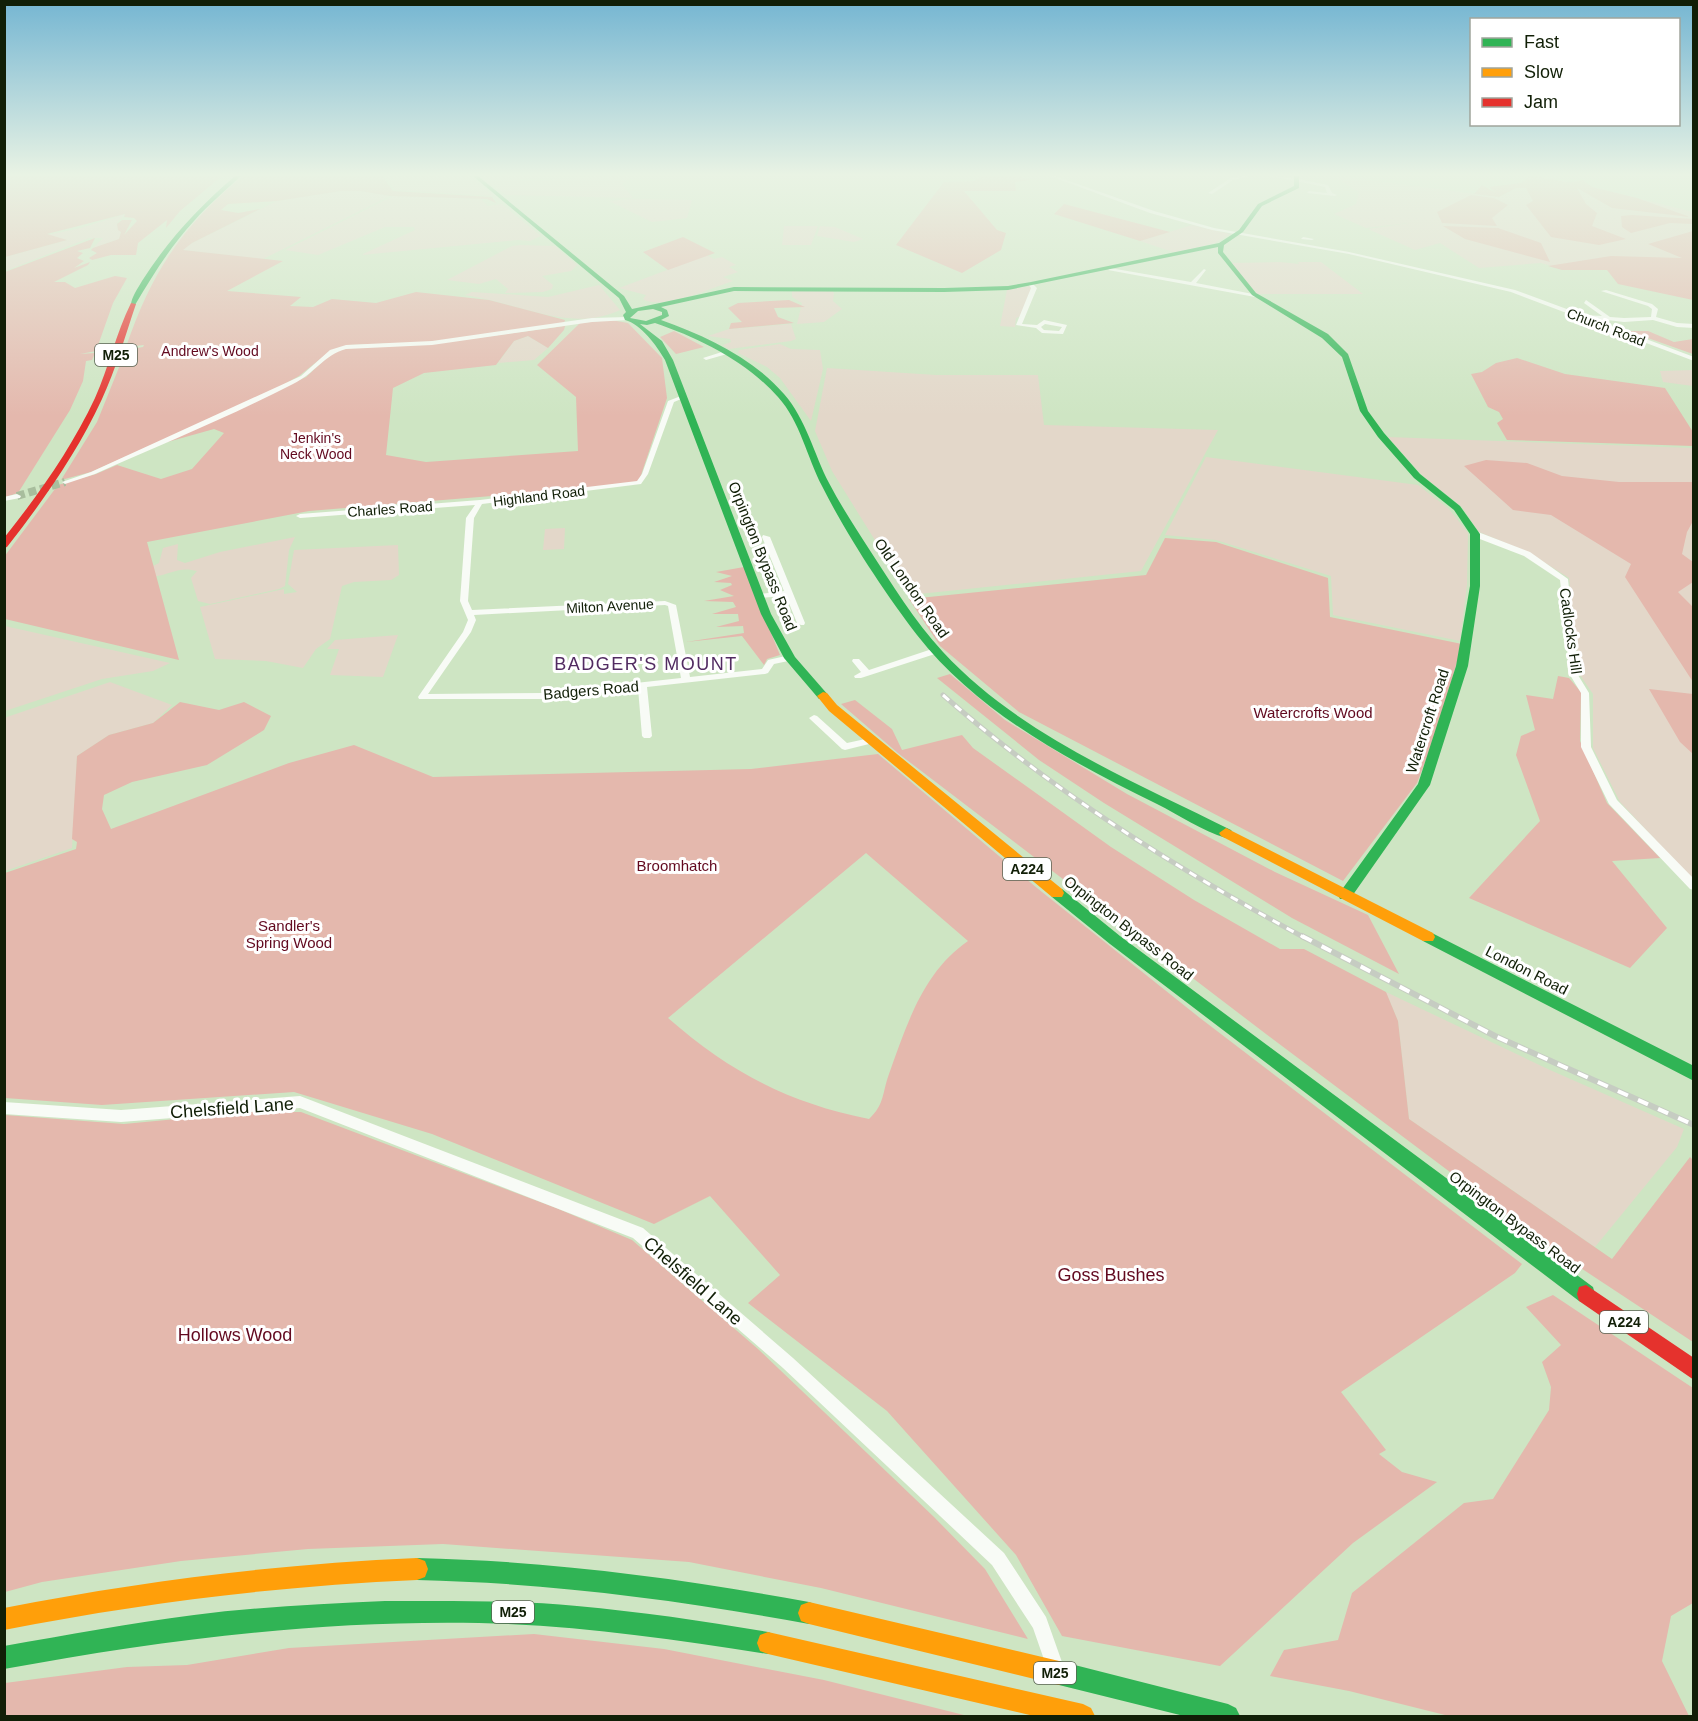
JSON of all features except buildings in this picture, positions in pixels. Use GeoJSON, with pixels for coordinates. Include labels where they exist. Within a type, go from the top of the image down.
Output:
{"type":"FeatureCollection","features":[{"type":"Feature","properties":{"kind":"main road","name":"M25"},"geometry":{"type":"LineString","coordinates":[[4,525],[44,470],[74,420],[92,383],[124,300],[151,256]]}},
{"type":"Feature","properties":{"kind":"main road","name":"M25"},"geometry":{"type":"LineString","coordinates":[[4,545],[36,502],[85,427],[108,378],[133,307],[161,256]]}},
{"type":"Feature","properties":{"kind":"main road","name":"A224"},"geometry":{"type":"LineString","coordinates":[[573,256],[622,297],[659,317]]}},
{"type":"Feature","properties":{"kind":"main road"},"geometry":{"type":"LineString","coordinates":[[630,316],[659,317],[690,297],[734,289],[1008,288],[1166,256]]}},
{"type":"Feature","properties":{"kind":"main road"},"geometry":{"type":"LineString","coordinates":[[1224,256],[1256,295],[1325,336],[1345,356],[1364,411],[1381,435],[1418,476],[1457,508],[1475,534]]}},
{"type":"Feature","properties":{"kind":"main road","name":"A224"},"geometry":{"type":"LineString","coordinates":[[622,297],[630,316]]}},
{"type":"Feature","properties":{"kind":"main road","name":"Orpington Bypass Road"},"geometry":{"type":"LineString","coordinates":[[630,316],[638,327],[659,317],[666,354],[759,596],[790,658],[826,702],[870,741],[1122,946],[1556,1273],[1694,1370]]}},
{"type":"Feature","properties":{"kind":"main road","name":"Old London Road"},"geometry":{"type":"LineString","coordinates":[[659,317],[762,376],[787,402],[836,504],[907,614],[935,651],[990,700],[1055,744],[1345,895]]}},
{"type":"Feature","properties":{"kind":"main road","name":"Watercroft Road"},"geometry":{"type":"LineString","coordinates":[[1345,895],[1424,785],[1462,666],[1475,586],[1475,534]]}},
{"type":"Feature","properties":{"kind":"main road","name":"London Road"},"geometry":{"type":"LineString","coordinates":[[1345,895],[1694,1074]]}},
{"type":"Feature","properties":{"kind":"main road","name":"M25"},"geometry":{"type":"LineString","coordinates":[[4,1619],[108,1598],[242,1578],[368,1570],[493,1570],[556,1574],[680,1589],[802,1613],[1228,1716]]}},
{"type":"Feature","properties":{"kind":"main road","name":"M25"},"geometry":{"type":"LineString","coordinates":[[4,1658],[154,1630],[277,1616],[354,1611],[486,1611],[594,1618],[716,1634],[855,1662],[1083,1716]]}},
{"type":"Feature","properties":{"kind":"street","name":"Church Road"},"geometry":{"type":"LineString","coordinates":[[1364,256],[1499,287],[1694,359]]}},
{"type":"Feature","properties":{"kind":"street"},"geometry":{"type":"LineString","coordinates":[[1110,269],[1256,295]]}},
{"type":"Feature","properties":{"kind":"street"},"geometry":{"type":"LineString","coordinates":[[1191,284],[1204,270]]}},
{"type":"Feature","properties":{"kind":"street"},"geometry":{"type":"LineString","coordinates":[[1031,284],[1034,288],[1019,325],[1038,327]]}},
{"type":"Feature","properties":{"kind":"street"},"geometry":{"type":"LineString","coordinates":[[1604,291],[1647,303],[1655,309],[1653,318]]}},
{"type":"Feature","properties":{"kind":"street"},"geometry":{"type":"LineString","coordinates":[[1586,302],[1608,318]]}},
{"type":"Feature","properties":{"kind":"street"},"geometry":{"type":"LineString","coordinates":[[1579,317],[1590,315],[1642,320],[1653,318],[1669,324],[1693,328]]}},
{"type":"Feature","properties":{"kind":"street"},"geometry":{"type":"LineString","coordinates":[[65,482],[93,473],[271,393],[303,377],[332,351],[346,346],[432,343],[630,316]]}},
{"type":"Feature","properties":{"kind":"street"},"geometry":{"type":"LineString","coordinates":[[1642,320],[1649,325]]}},
{"type":"Feature","properties":{"kind":"street"},"geometry":{"type":"LineString","coordinates":[[1682,333],[1693,328]]}},
{"type":"Feature","properties":{"kind":"street"},"geometry":{"type":"LineString","coordinates":[[706,359],[725,354]]}},
{"type":"Feature","properties":{"kind":"street","name":"Highland Road"},"geometry":{"type":"LineString","coordinates":[[471,613],[464,601],[469,530],[470,518],[480,502],[639,483],[645,474],[670,401],[683,397]]}},
{"type":"Feature","properties":{"kind":"street"},"geometry":{"type":"LineString","coordinates":[[4,499],[17,495]]}},
{"type":"Feature","properties":{"kind":"street","name":"Charles Road"},"geometry":{"type":"LineString","coordinates":[[300,516],[480,502]]}},
{"type":"Feature","properties":{"kind":"street","name":"Cadlocks Hill"},"geometry":{"type":"LineString","coordinates":[[1475,534],[1527,554],[1564,579],[1574,675],[1585,693],[1586,747],[1613,802],[1694,886]]}},
{"type":"Feature","properties":{"kind":"street"},"geometry":{"type":"LineString","coordinates":[[766,537],[801,623]]}},
{"type":"Feature","properties":{"kind":"street"},"geometry":{"type":"LineString","coordinates":[[759,596],[788,592]]}},
{"type":"Feature","properties":{"kind":"street","name":"Milton Avenue"},"geometry":{"type":"LineString","coordinates":[[471,613],[665,603],[672,605],[686,681]]}},
{"type":"Feature","properties":{"kind":"street","name":"Badgers Road"},"geometry":{"type":"LineString","coordinates":[[471,613],[472,620],[467,632],[422,697],[544,696],[642,686],[765,671],[771,662],[790,658]]}},
{"type":"Feature","properties":{"kind":"street"},"geometry":{"type":"LineString","coordinates":[[856,661],[863,674],[935,651]]}},
{"type":"Feature","properties":{"kind":"street"},"geometry":{"type":"LineString","coordinates":[[642,686],[647,736]]}},
{"type":"Feature","properties":{"kind":"street"},"geometry":{"type":"LineString","coordinates":[[814,718],[845,747],[870,741]]}},
{"type":"Feature","properties":{"kind":"street","name":"Chelsfield Lane"},"geometry":{"type":"LineString","coordinates":[[4,1108],[121,1116],[300,1102],[638,1233],[789,1363],[998,1559],[1040,1623],[1071,1716]]}},
{"type":"Feature","properties":{"kind":"shaded area"},"geometry":{"type":"Polygon","coordinates":[[[8,256],[42,256],[5,271],[5,257],[8,256]]]}},
{"type":"Feature","properties":{"kind":"shaded area"},"geometry":{"type":"Polygon","coordinates":[[[239,256],[268,256],[263,259],[239,256]]]}},
{"type":"Feature","properties":{"kind":"shaded area"},"geometry":{"type":"Polygon","coordinates":[[[492,256],[567,256],[577,265],[571,271],[542,276],[553,285],[552,289],[543,292],[505,293],[508,289],[496,279],[479,284],[447,280],[492,256]]]}},
{"type":"Feature","properties":{"kind":"shaded area"},"geometry":{"type":"Polygon","coordinates":[[[703,256],[714,259],[722,257],[736,265],[729,267],[738,272],[723,277],[733,281],[688,297],[662,302],[651,302],[643,299],[646,295],[619,288],[703,256]]]}},
{"type":"Feature","properties":{"kind":"shaded area"},"geometry":{"type":"Polygon","coordinates":[[[1461,256],[1691,256],[1690,260],[1555,267],[1541,263],[1479,268],[1461,256]]]}},
{"type":"Feature","properties":{"kind":"shaded area"},"geometry":{"type":"Polygon","coordinates":[[[1298,262],[1321,262],[1363,294],[1257,294],[1231,263],[1299,264],[1298,262]]]}},
{"type":"Feature","properties":{"kind":"shaded area"},"geometry":{"type":"Polygon","coordinates":[[[599,285],[620,310],[601,317],[562,318],[465,295],[472,292],[548,297],[599,285]]]}},
{"type":"Feature","properties":{"kind":"shaded area"},"geometry":{"type":"Polygon","coordinates":[[[1032,286],[1022,316],[1016,318],[1015,327],[1000,326],[1007,290],[1032,286]]]}},
{"type":"Feature","properties":{"kind":"shaded area"},"geometry":{"type":"Polygon","coordinates":[[[792,290],[832,290],[833,301],[842,309],[824,322],[797,324],[802,303],[792,297],[792,290]]]}},
{"type":"Feature","properties":{"kind":"shaded area"},"geometry":{"type":"Polygon","coordinates":[[[791,324],[796,339],[791,341],[729,349],[723,345],[731,342],[730,339],[708,336],[729,329],[791,324]]]}},
{"type":"Feature","properties":{"kind":"shaded area"},"geometry":{"type":"Polygon","coordinates":[[[528,336],[548,348],[534,360],[498,363],[514,341],[528,336]]]}},
{"type":"Feature","properties":{"kind":"shaded area"},"geometry":{"type":"Polygon","coordinates":[[[780,344],[791,349],[820,350],[823,369],[811,421],[780,378],[767,367],[738,353],[739,350],[780,344]]]}},
{"type":"Feature","properties":{"kind":"shaded area"},"geometry":{"type":"Polygon","coordinates":[[[827,368],[936,375],[1038,375],[1044,425],[1218,430],[1141,571],[909,595],[832,471],[815,431],[827,368]]]}},
{"type":"Feature","properties":{"kind":"shaded area"},"geometry":{"type":"Polygon","coordinates":[[[1693,370],[1693,386],[1663,382],[1660,371],[1693,370]]]}},
{"type":"Feature","properties":{"kind":"shaded area"},"geometry":{"type":"Polygon","coordinates":[[[1388,437],[1693,448],[1693,880],[1620,802],[1593,748],[1593,694],[1580,675],[1569,578],[1528,552],[1479,532],[1462,507],[1422,475],[1388,437]]]}},
{"type":"Feature","properties":{"kind":"shaded area"},"geometry":{"type":"Polygon","coordinates":[[[1206,457],[1418,485],[1449,509],[1468,533],[1467,585],[1460,641],[1333,615],[1331,576],[1216,540],[1165,535],[1206,457]]]}},
{"type":"Feature","properties":{"kind":"shaded area"},"geometry":{"type":"Polygon","coordinates":[[[565,528],[564,549],[543,550],[545,529],[565,528]]]}},
{"type":"Feature","properties":{"kind":"shaded area"},"geometry":{"type":"Polygon","coordinates":[[[295,537],[289,550],[285,586],[210,604],[198,601],[191,578],[197,571],[181,570],[156,576],[153,566],[159,563],[163,548],[178,544],[177,560],[185,563],[220,552],[295,537]]]}},
{"type":"Feature","properties":{"kind":"shaded area"},"geometry":{"type":"Polygon","coordinates":[[[398,545],[399,575],[391,580],[354,582],[342,586],[330,639],[316,649],[303,668],[266,661],[215,659],[200,607],[284,589],[284,594],[297,592],[288,584],[294,550],[398,545]]]}},
{"type":"Feature","properties":{"kind":"shaded area"},"geometry":{"type":"Polygon","coordinates":[[[5,626],[170,663],[153,671],[102,679],[5,711],[5,626]]]}},
{"type":"Feature","properties":{"kind":"shaded area"},"geometry":{"type":"Polygon","coordinates":[[[398,635],[383,677],[330,675],[339,649],[327,649],[335,640],[398,635]]]}},
{"type":"Feature","properties":{"kind":"shaded area"},"geometry":{"type":"Polygon","coordinates":[[[110,682],[172,705],[153,723],[109,735],[77,756],[72,848],[5,871],[4,718],[110,682]]]}},
{"type":"Feature","properties":{"kind":"shaded area"},"geometry":{"type":"Polygon","coordinates":[[[1386,992],[1550,1070],[1684,1129],[1677,1147],[1595,1247],[1409,1119],[1398,1021],[1386,992]]]}},
{"type":"Feature","properties":{"kind":"green space"},"geometry":{"type":"Polygon","coordinates":[[[47,256],[79,256],[77,258],[84,261],[74,268],[90,262],[88,265],[54,282],[65,282],[75,288],[115,276],[127,278],[113,303],[96,351],[80,354],[95,353],[92,360],[86,361],[83,381],[70,410],[18,493],[5,497],[5,272],[47,256]]]}},
{"type":"Feature","properties":{"kind":"green space"},"geometry":{"type":"Polygon","coordinates":[[[92,256],[106,256],[92,260],[89,258],[92,256]]]}},
{"type":"Feature","properties":{"kind":"green space","name":"Andrew's Wood"},"geometry":{"type":"Polygon","coordinates":[[[168,256],[240,256],[283,261],[227,291],[301,297],[290,306],[313,307],[332,299],[376,303],[416,292],[489,300],[565,320],[564,323],[433,342],[348,345],[329,352],[299,376],[272,391],[91,472],[61,480],[97,422],[126,350],[144,345],[126,347],[146,296],[168,256]]]}},
{"type":"Feature","properties":{"kind":"green space"},"geometry":{"type":"Polygon","coordinates":[[[649,256],[706,256],[668,270],[649,256]]]}},
{"type":"Feature","properties":{"kind":"green space"},"geometry":{"type":"Polygon","coordinates":[[[923,256],[990,256],[962,273],[923,256]]]}},
{"type":"Feature","properties":{"kind":"green space"},"geometry":{"type":"Polygon","coordinates":[[[1529,256],[1547,256],[1550,262],[1529,256]]]}},
{"type":"Feature","properties":{"kind":"green space"},"geometry":{"type":"Polygon","coordinates":[[[1609,256],[1682,258],[1678,256],[1693,256],[1693,300],[1618,284],[1607,270],[1562,270],[1548,266],[1609,256]]]}},
{"type":"Feature","properties":{"kind":"green space"},"geometry":{"type":"Polygon","coordinates":[[[789,300],[805,307],[774,308],[778,317],[794,323],[729,329],[731,323],[742,322],[728,308],[738,303],[789,300]]]}},
{"type":"Feature","properties":{"kind":"green space","name":"Jenkin's Neck Wood"},"geometry":{"type":"Polygon","coordinates":[[[611,320],[628,323],[662,358],[667,398],[638,484],[309,511],[147,542],[179,660],[5,619],[4,557],[58,485],[117,465],[161,479],[192,469],[224,433],[214,429],[164,443],[306,377],[334,351],[354,346],[432,344],[565,326],[548,348],[528,336],[514,341],[496,365],[424,373],[393,388],[386,455],[426,462],[578,451],[576,397],[537,365],[580,323],[611,320]]]}},
{"type":"Feature","properties":{"kind":"green space"},"geometry":{"type":"Polygon","coordinates":[[[674,331],[704,347],[676,354],[660,337],[674,331]]]}},
{"type":"Feature","properties":{"kind":"green space"},"geometry":{"type":"Polygon","coordinates":[[[1628,331],[1648,331],[1674,342],[1693,339],[1693,354],[1628,331]]]}},
{"type":"Feature","properties":{"kind":"green space"},"geometry":{"type":"Polygon","coordinates":[[[1517,358],[1565,374],[1665,388],[1693,432],[1693,446],[1507,440],[1497,423],[1503,419],[1499,412],[1488,407],[1471,374],[1482,372],[1496,363],[1517,358]]]}},
{"type":"Feature","properties":{"kind":"green space"},"geometry":{"type":"Polygon","coordinates":[[[1486,460],[1527,463],[1562,476],[1619,482],[1693,482],[1693,521],[1687,532],[1682,554],[1693,562],[1693,582],[1678,592],[1693,607],[1693,682],[1625,577],[1631,564],[1551,515],[1513,510],[1464,466],[1486,460]]]}},
{"type":"Feature","properties":{"kind":"green space","name":"Watercrofts Wood"},"geometry":{"type":"Polygon","coordinates":[[[1165,538],[1216,542],[1328,578],[1330,617],[1462,644],[1438,729],[1417,783],[1343,881],[1019,712],[940,646],[909,599],[1146,575],[1165,538]]]}},
{"type":"Feature","properties":{"kind":"green space"},"geometry":{"type":"Polygon","coordinates":[[[744,567],[780,655],[767,659],[764,665],[742,636],[686,642],[744,633],[743,626],[716,627],[739,621],[738,614],[712,614],[736,607],[733,602],[704,601],[734,596],[720,590],[732,585],[731,583],[714,582],[732,576],[716,572],[744,567]]]}},
{"type":"Feature","properties":{"kind":"green space"},"geometry":{"type":"Polygon","coordinates":[[[950,674],[1005,720],[1127,794],[1275,872],[1368,915],[1399,974],[1292,918],[1104,803],[1039,760],[937,678],[950,674]]]}},
{"type":"Feature","properties":{"kind":"green space"},"geometry":{"type":"Polygon","coordinates":[[[1558,676],[1569,678],[1581,692],[1580,741],[1607,803],[1660,858],[1612,861],[1667,928],[1630,968],[1469,898],[1540,821],[1516,755],[1521,736],[1535,730],[1526,695],[1553,699],[1558,676]]]}},
{"type":"Feature","properties":{"kind":"green space"},"geometry":{"type":"Polygon","coordinates":[[[1649,689],[1693,694],[1693,754],[1680,742],[1649,689]]]}},
{"type":"Feature","properties":{"kind":"green space"},"geometry":{"type":"Polygon","coordinates":[[[855,700],[892,729],[902,750],[962,735],[973,748],[1111,847],[1194,900],[1280,949],[1304,949],[1386,992],[1398,1021],[1409,1119],[1612,1259],[1690,1157],[1694,1161],[1693,1342],[1558,1253],[899,754],[841,704],[855,700]]]}},
{"type":"Feature","properties":{"kind":"green space","name":"Goss Bushes"},"geometry":{"type":"Polygon","coordinates":[[[180,702],[219,710],[244,702],[271,716],[264,730],[207,765],[132,782],[104,795],[102,809],[111,829],[289,763],[354,745],[433,777],[751,769],[878,754],[1037,888],[1200,1018],[1522,1264],[1515,1273],[1341,1392],[1386,1450],[1379,1454],[1402,1472],[1437,1482],[1353,1543],[1220,1666],[1062,1636],[1016,1555],[887,1411],[748,1303],[780,1275],[710,1196],[654,1224],[432,1134],[294,1092],[102,1105],[5,1098],[5,873],[76,849],[77,842],[72,839],[77,756],[109,735],[153,723],[180,702]],[[866,853],[668,1018],[714,1054],[761,1083],[812,1104],[869,1119],[881,1103],[889,1074],[918,1000],[939,968],[968,941],[866,853]]]}},
{"type":"Feature","properties":{"kind":"green space","name":"Hollows Wood"},"geometry":{"type":"Polygon","coordinates":[[[250,1112],[301,1112],[556,1208],[632,1240],[758,1349],[934,1517],[985,1569],[1028,1639],[821,1588],[689,1562],[443,1544],[308,1549],[181,1561],[42,1582],[5,1592],[5,1115],[124,1124],[250,1112]]]}},
{"type":"Feature","properties":{"kind":"green space"},"geometry":{"type":"Polygon","coordinates":[[[1553,1295],[1693,1388],[1693,1603],[1671,1616],[1662,1661],[1689,1716],[1449,1716],[1349,1691],[1270,1676],[1284,1650],[1338,1640],[1352,1593],[1464,1503],[1493,1499],[1549,1410],[1551,1387],[1542,1362],[1561,1345],[1526,1307],[1553,1295]]]}},
{"type":"Feature","properties":{"kind":"green space"},"geometry":{"type":"Polygon","coordinates":[[[534,1634],[664,1649],[824,1680],[968,1716],[5,1716],[5,1683],[127,1667],[187,1665],[289,1648],[534,1634]]]}},
{"type":"Feature","properties":{"kind":"tunnel"},"geometry":{"type":"LineString","coordinates":[[17,496],[65,482]]}},
{"type":"Feature","properties":{"kind":"railway"},"geometry":{"type":"LineString","coordinates":[[943,695],[1028,764],[1117,827],[1257,912],[1305,938]]}},
{"type":"Feature","properties":{"kind":"railway"},"geometry":{"type":"LineString","coordinates":[[1302,936],[1495,1036],[1694,1125]]}},
{"type":"Feature","properties":{"kind":"traffic: fast"},"geometry":{"type":"LineString","coordinates":[[133,304],[162,256]]}},
{"type":"Feature","properties":{"kind":"traffic: fast"},"geometry":{"type":"LineString","coordinates":[[573,256],[622,297],[630,312]]}},
{"type":"Feature","properties":{"kind":"traffic: fast"},"geometry":{"type":"LineString","coordinates":[[653,307],[734,289],[1008,288],[1163,256]]}},
{"type":"Feature","properties":{"kind":"traffic: fast"},"geometry":{"type":"LineString","coordinates":[[1223,256],[1254,294],[1325,336],[1345,356],[1364,411],[1381,435],[1417,476],[1457,508],[1475,534],[1475,586],[1462,666],[1424,785],[1345,895]]}},
{"type":"Feature","properties":{"kind":"traffic: fast"},"geometry":{"type":"LineString","coordinates":[[653,307],[665,311],[666,316],[647,323],[627,319],[626,315],[636,309],[653,307]]}},
{"type":"Feature","properties":{"kind":"traffic: fast"},"geometry":{"type":"LineString","coordinates":[[657,321],[724,350],[754,371],[781,395],[795,415],[830,494],[870,558],[922,634],[972,686],[1005,712],[1076,757],[1226,833]]}},
{"type":"Feature","properties":{"kind":"traffic: fast"},"geometry":{"type":"LineString","coordinates":[[634,322],[659,343],[669,360],[766,614],[790,658],[823,696]]}},
{"type":"Feature","properties":{"kind":"traffic: fast"},"geometry":{"type":"LineString","coordinates":[[1057,893],[1115,940],[1586,1294]]}},
{"type":"Feature","properties":{"kind":"traffic: fast"},"geometry":{"type":"LineString","coordinates":[[1428,937],[1694,1074]]}},
{"type":"Feature","properties":{"kind":"traffic: fast"},"geometry":{"type":"LineString","coordinates":[[417,1569],[516,1573],[614,1582],[809,1613]]}},
{"type":"Feature","properties":{"kind":"traffic: fast"},"geometry":{"type":"LineString","coordinates":[[4,1658],[100,1640],[195,1626],[290,1617],[385,1612],[480,1612],[576,1617],[671,1627],[768,1643]]}},
{"type":"Feature","properties":{"kind":"traffic: fast"},"geometry":{"type":"LineString","coordinates":[[1059,1673],[1228,1716]]}},
{"type":"Feature","properties":{"kind":"traffic: slow"},"geometry":{"type":"LineString","coordinates":[[823,696],[833,708],[1057,893]]}},
{"type":"Feature","properties":{"kind":"traffic: slow"},"geometry":{"type":"LineString","coordinates":[[1226,833],[1428,937]]}},
{"type":"Feature","properties":{"kind":"traffic: slow"},"geometry":{"type":"LineString","coordinates":[[4,1619],[107,1600],[209,1585],[261,1579],[417,1569]]}},
{"type":"Feature","properties":{"kind":"traffic: slow"},"geometry":{"type":"LineString","coordinates":[[809,1613],[1059,1673]]}},
{"type":"Feature","properties":{"kind":"traffic: slow"},"geometry":{"type":"LineString","coordinates":[[768,1643],[1083,1716]]}},
{"type":"Feature","properties":{"kind":"traffic: jam"},"geometry":{"type":"LineString","coordinates":[[4,545],[56,475],[89,419],[108,376],[133,304]]}},
{"type":"Feature","properties":{"kind":"traffic: jam"},"geometry":{"type":"LineString","coordinates":[[1586,1294],[1694,1370]]}},
{"type":"Feature","properties":{"kind":"district","name":"BADGER'S MOUNT"},"geometry":{"type":"Point","coordinates":[646,664]}},
{"type":"Feature","properties":{"kind":"park label","name":"Broomhatch"},"geometry":{"type":"Point","coordinates":[677,865]}},
{"type":"Feature","properties":{"kind":"park label","name":"Sandler's Spring Wood"},"geometry":{"type":"Point","coordinates":[289,934]}}]}
